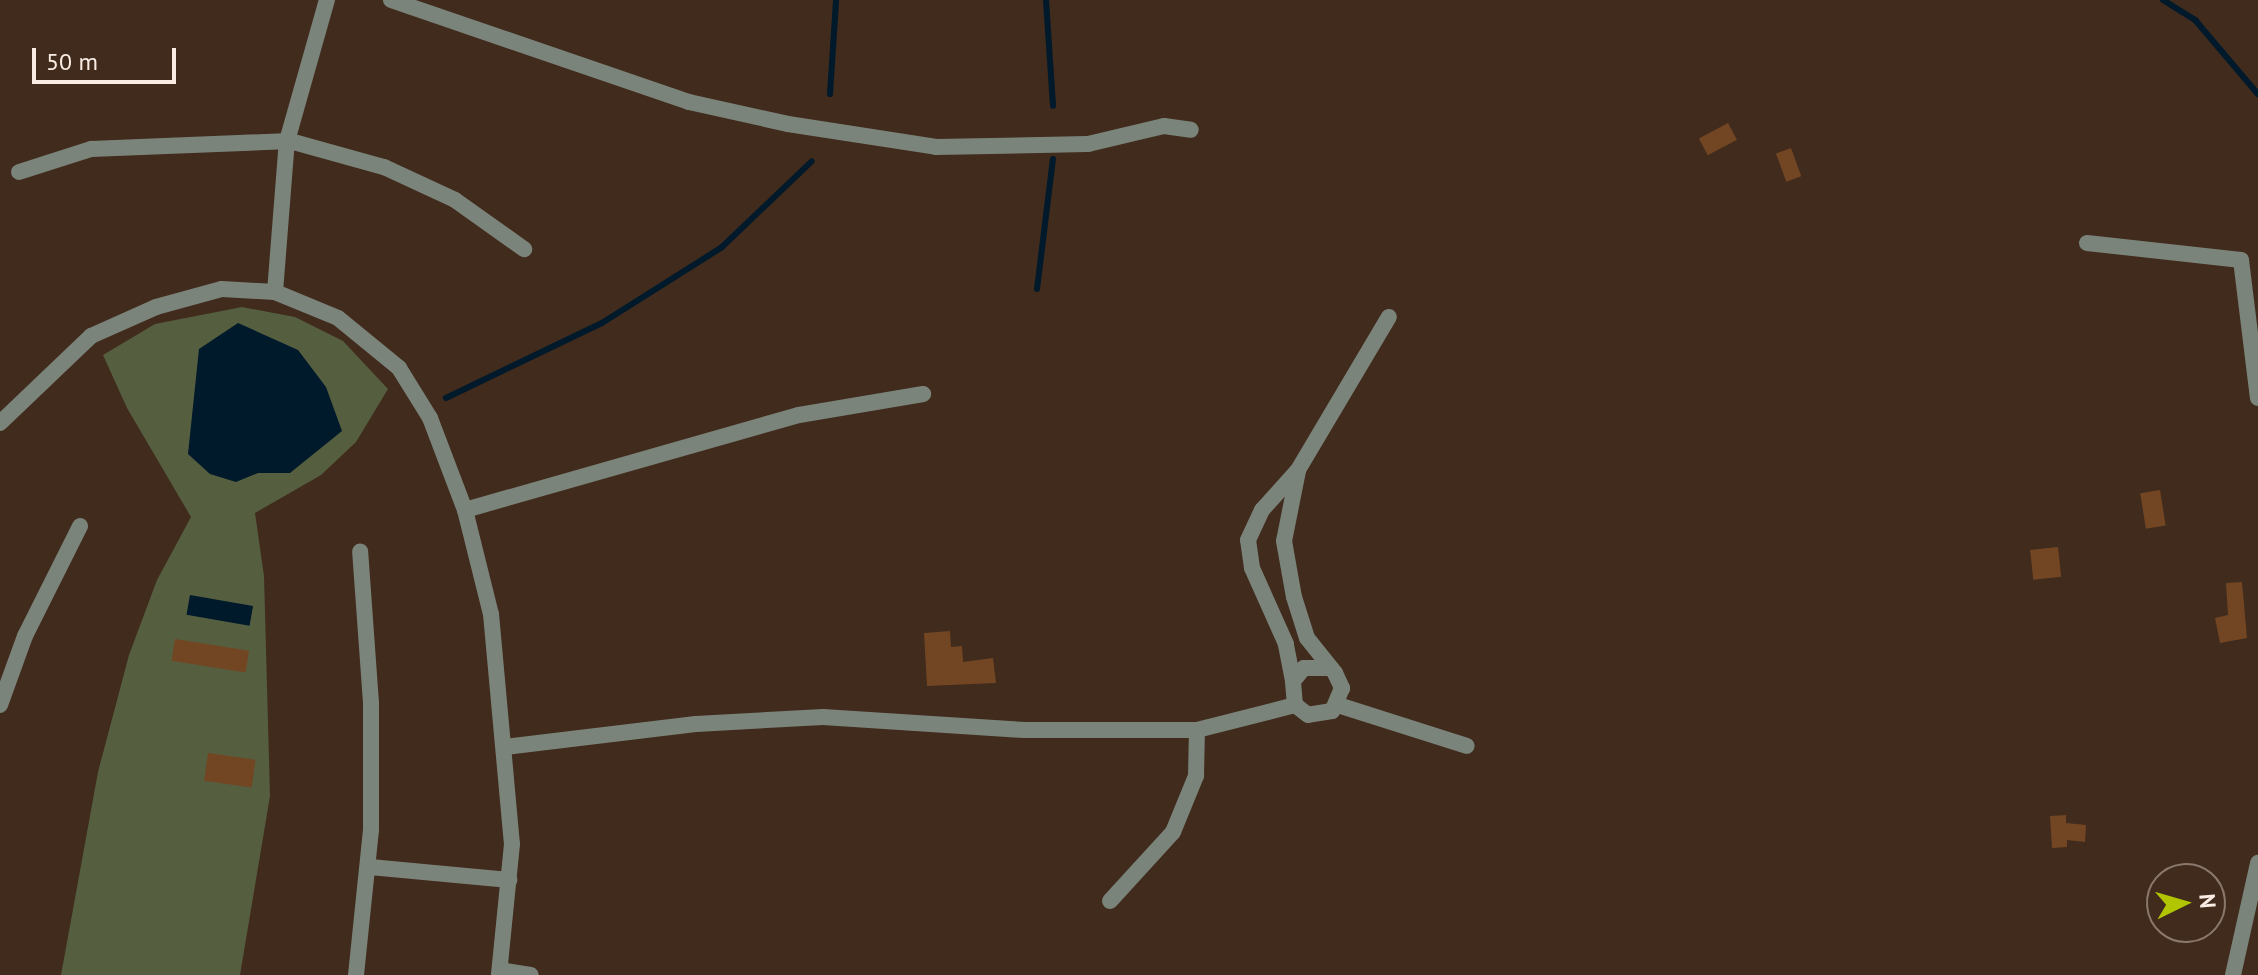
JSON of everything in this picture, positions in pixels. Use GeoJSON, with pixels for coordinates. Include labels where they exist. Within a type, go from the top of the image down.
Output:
{"type":"FeatureCollection","features":[{"type":"Feature","properties":{"kind":"street"},"geometry":{"type":"LineString","coordinates":[[275,292],[287,141],[327,0]]}},
{"type":"Feature","properties":{"kind":"street"},"geometry":{"type":"LineString","coordinates":[[391,0],[689,102],[788,124],[936,147],[1088,144],[1164,126],[1191,130]]}},
{"type":"Feature","properties":{"kind":"street"},"geometry":{"type":"LineString","coordinates":[[19,172],[91,149],[287,141],[384,167],[455,200],[524,249]]}},
{"type":"Feature","properties":{"kind":"street"},"geometry":{"type":"LineString","coordinates":[[2087,243],[2241,260],[2258,398]]}},
{"type":"Feature","properties":{"kind":"street"},"geometry":{"type":"LineString","coordinates":[[0,423],[91,336],[156,307],[222,289],[275,292],[338,318],[399,368],[430,418],[465,510],[491,614],[505,747],[509,880],[500,972],[531,975]]}},
{"type":"Feature","properties":{"kind":"street"},"geometry":{"type":"LineString","coordinates":[[1295,705],[1286,644],[1252,568],[1248,540],[1262,510],[1298,470],[1389,317]]}},
{"type":"Feature","properties":{"kind":"street"},"geometry":{"type":"LineString","coordinates":[[465,510],[799,415],[923,394]]}},
{"type":"Feature","properties":{"kind":"street"},"geometry":{"type":"LineString","coordinates":[[505,747],[696,724],[823,717],[1025,730],[1197,730],[1295,705],[1317,717],[1338,705],[1342,688],[1307,638],[1284,541],[1298,470]]}},
{"type":"Feature","properties":{"kind":"street"},"geometry":{"type":"LineString","coordinates":[[0,705],[25,636],[80,526]]}},
{"type":"Feature","properties":{"kind":"street"},"geometry":{"type":"LineString","coordinates":[[356,975],[370,867],[371,703],[360,551]]}},
{"type":"Feature","properties":{"kind":"street"},"geometry":{"type":"LineString","coordinates":[[1293,681],[1304,668],[1328,668]]}},
{"type":"Feature","properties":{"kind":"street"},"geometry":{"type":"LineString","coordinates":[[1338,705],[1467,746]]}},
{"type":"Feature","properties":{"kind":"street"},"geometry":{"type":"LineString","coordinates":[[1110,901],[1173,832],[1196,776],[1197,730]]}},
{"type":"Feature","properties":{"kind":"street"},"geometry":{"type":"LineString","coordinates":[[2233,975],[2258,863]]}},
{"type":"Feature","properties":{"kind":"street"},"geometry":{"type":"LineString","coordinates":[[370,867],[509,880]]}},
{"type":"Feature","properties":{"kind":"green space"},"geometry":{"type":"Polygon","coordinates":[[[242,307],[295,317],[343,341],[388,389],[356,442],[321,475],[255,513],[264,576],[270,796],[240,975],[61,975],[98,772],[129,655],[157,580],[191,517],[127,408],[103,355],[155,324],[242,307]]]}},
{"type":"Feature","properties":{"kind":"water"},"geometry":{"type":"Polygon","coordinates":[[[238,323],[298,350],[326,387],[342,431],[290,473],[258,473],[236,482],[210,474],[188,454],[199,349],[238,323]]]}},
{"type":"Feature","properties":{"kind":"water"},"geometry":{"type":"Polygon","coordinates":[[[190,595],[253,606],[250,626],[187,615],[190,595]]]}},
{"type":"Feature","properties":{"kind":"building"},"geometry":{"type":"Polygon","coordinates":[[[1728,123],[1737,140],[1708,155],[1699,138],[1728,123]]]}},
{"type":"Feature","properties":{"kind":"building"},"geometry":{"type":"Polygon","coordinates":[[[1791,148],[1801,176],[1786,182],[1776,153],[1791,148]]]}},
{"type":"Feature","properties":{"kind":"building"},"geometry":{"type":"Polygon","coordinates":[[[2160,490],[2166,526],[2146,529],[2140,493],[2160,490]]]}},
{"type":"Feature","properties":{"kind":"building"},"geometry":{"type":"Polygon","coordinates":[[[2058,547],[2061,577],[2033,580],[2030,550],[2058,547]]]}},
{"type":"Feature","properties":{"kind":"building"},"geometry":{"type":"Polygon","coordinates":[[[2242,582],[2247,638],[2220,643],[2215,618],[2228,615],[2226,583],[2242,582]]]}},
{"type":"Feature","properties":{"kind":"building"},"geometry":{"type":"Polygon","coordinates":[[[950,631],[951,647],[962,646],[963,662],[993,658],[996,683],[927,686],[924,633],[950,631]]]}},
{"type":"Feature","properties":{"kind":"building"},"geometry":{"type":"Polygon","coordinates":[[[175,639],[249,651],[246,672],[172,661],[175,639]]]}},
{"type":"Feature","properties":{"kind":"building"},"geometry":{"type":"Polygon","coordinates":[[[208,753],[256,760],[252,787],[204,781],[208,753]]]}},
{"type":"Feature","properties":{"kind":"building"},"geometry":{"type":"Polygon","coordinates":[[[2066,815],[2066,823],[2086,825],[2085,842],[2067,840],[2067,847],[2052,848],[2050,816],[2066,815]]]}},
{"type":"Feature","properties":{"kind":"waterway"},"geometry":{"type":"LineString","coordinates":[[830,94],[836,0]]}},
{"type":"Feature","properties":{"kind":"waterway"},"geometry":{"type":"LineString","coordinates":[[1046,0],[1053,106]]}},
{"type":"Feature","properties":{"kind":"waterway"},"geometry":{"type":"LineString","coordinates":[[2163,0],[2196,21],[2258,94]]}},
{"type":"Feature","properties":{"kind":"waterway"},"geometry":{"type":"LineString","coordinates":[[1037,289],[1053,159]]}},
{"type":"Feature","properties":{"kind":"waterway"},"geometry":{"type":"LineString","coordinates":[[446,398],[602,323],[722,247],[812,161]]}}]}
